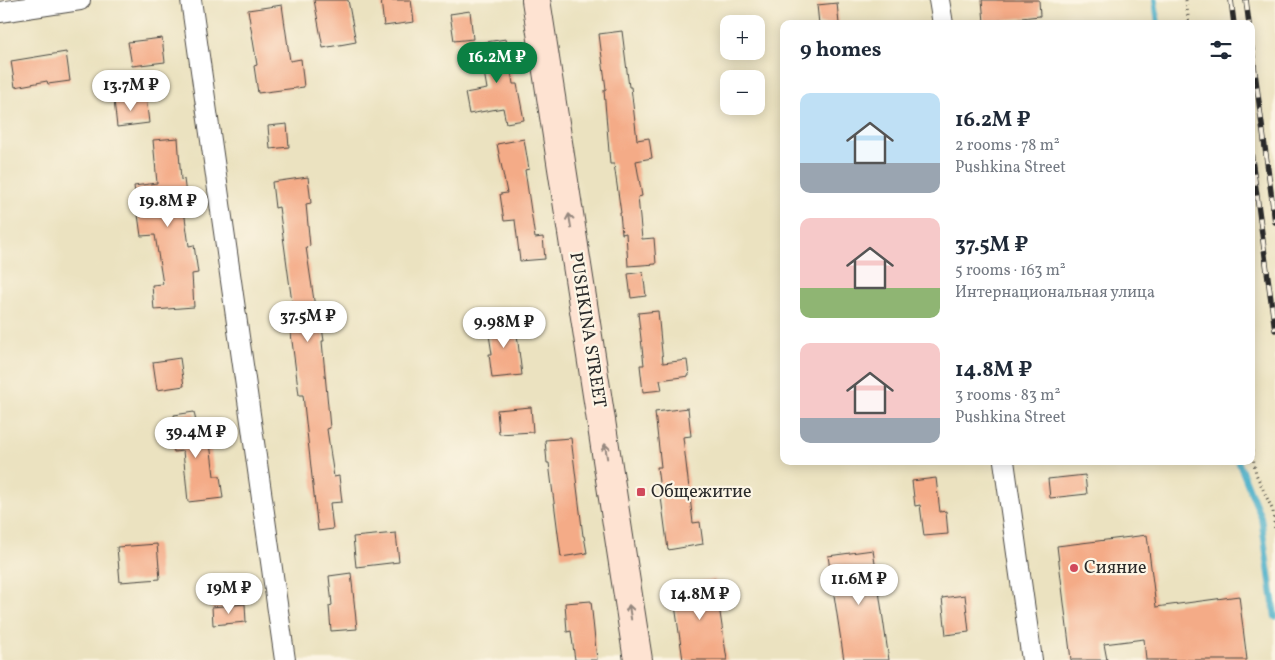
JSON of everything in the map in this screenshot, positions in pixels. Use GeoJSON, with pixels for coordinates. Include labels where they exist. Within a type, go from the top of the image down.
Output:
{"type":"FeatureCollection","features":[{"type":"Feature","properties":{"kind":"main road","name":"PUSHKINA STREET"},"geometry":{"type":"LineString","coordinates":[[536,0],[638,660]]}},
{"type":"Feature","properties":{"kind":"street"},"geometry":{"type":"LineString","coordinates":[[0,12],[80,0]]}},
{"type":"Feature","properties":{"kind":"street"},"geometry":{"type":"LineString","coordinates":[[191,0],[285,660]]}},
{"type":"Feature","properties":{"kind":"street"},"geometry":{"type":"LineString","coordinates":[[940,0],[942,20]]}},
{"type":"Feature","properties":{"kind":"street"},"geometry":{"type":"LineString","coordinates":[[1005,465],[1032,660]]}},
{"type":"Feature","properties":{"kind":"path"},"geometry":{"type":"LineString","coordinates":[[1186,0],[1188,20]]}},
{"type":"Feature","properties":{"kind":"path"},"geometry":{"type":"LineString","coordinates":[[1254,465],[1256,474],[1273,511],[1275,531]]}},
{"type":"Feature","properties":{"kind":"building"},"geometry":{"type":"Polygon","coordinates":[[[314,0],[348,0],[356,42],[323,48],[314,0]]]}},
{"type":"Feature","properties":{"kind":"building"},"geometry":{"type":"Polygon","coordinates":[[[381,0],[411,0],[414,22],[384,26],[381,0]]]}},
{"type":"Feature","properties":{"kind":"building"},"geometry":{"type":"Polygon","coordinates":[[[982,0],[1039,0],[1040,16],[984,20],[982,0]]]}},
{"type":"Feature","properties":{"kind":"building"},"geometry":{"type":"Polygon","coordinates":[[[837,3],[839,20],[819,20],[817,5],[837,3]]]}},
{"type":"Feature","properties":{"kind":"building"},"geometry":{"type":"Polygon","coordinates":[[[282,5],[290,61],[301,59],[304,87],[258,93],[254,66],[257,65],[248,10],[282,5]]]}},
{"type":"Feature","properties":{"kind":"building"},"geometry":{"type":"Polygon","coordinates":[[[470,11],[473,39],[454,41],[450,14],[470,11]]]}},
{"type":"Feature","properties":{"kind":"building"},"geometry":{"type":"Polygon","coordinates":[[[622,31],[637,140],[649,138],[652,158],[636,161],[642,196],[638,197],[642,239],[654,238],[656,264],[628,266],[626,233],[622,234],[614,164],[610,164],[604,90],[606,89],[599,34],[622,31]]]}},
{"type":"Feature","properties":{"kind":"building"},"geometry":{"type":"Polygon","coordinates":[[[162,38],[165,62],[132,66],[128,42],[162,38]]]}},
{"type":"Feature","properties":{"kind":"building"},"geometry":{"type":"Polygon","coordinates":[[[506,39],[513,84],[517,84],[524,120],[506,123],[503,108],[469,114],[465,93],[487,89],[479,43],[506,39]]]}},
{"type":"Feature","properties":{"kind":"building"},"geometry":{"type":"Polygon","coordinates":[[[66,52],[70,81],[48,84],[47,81],[15,87],[11,61],[66,52]]]}},
{"type":"Feature","properties":{"kind":"building"},"geometry":{"type":"Polygon","coordinates":[[[146,97],[149,123],[117,127],[114,100],[146,97]]]}},
{"type":"Feature","properties":{"kind":"building"},"geometry":{"type":"Polygon","coordinates":[[[287,124],[289,147],[270,149],[268,126],[287,124]]]}},
{"type":"Feature","properties":{"kind":"building"},"geometry":{"type":"Polygon","coordinates":[[[178,138],[181,180],[184,179],[187,203],[183,203],[189,246],[194,245],[198,273],[192,274],[194,307],[154,310],[152,285],[163,284],[155,235],[141,236],[134,186],[157,183],[153,140],[178,138]]]}},
{"type":"Feature","properties":{"kind":"building"},"geometry":{"type":"Polygon","coordinates":[[[524,139],[529,169],[525,170],[535,238],[543,237],[545,259],[520,261],[515,220],[504,221],[500,194],[507,193],[497,144],[524,139]]]}},
{"type":"Feature","properties":{"kind":"building"},"geometry":{"type":"Polygon","coordinates":[[[308,177],[311,203],[306,204],[310,246],[306,247],[316,314],[320,314],[324,341],[322,341],[330,428],[327,429],[334,477],[339,476],[342,502],[330,503],[333,529],[318,531],[303,395],[299,395],[289,318],[294,317],[279,207],[275,208],[272,182],[308,177]]]}},
{"type":"Feature","properties":{"kind":"building"},"geometry":{"type":"Polygon","coordinates":[[[643,272],[646,296],[631,298],[628,274],[643,272]]]}},
{"type":"Feature","properties":{"kind":"building"},"geometry":{"type":"Polygon","coordinates":[[[658,311],[663,363],[687,360],[689,376],[660,380],[662,390],[643,392],[640,365],[644,365],[638,313],[658,311]]]}},
{"type":"Feature","properties":{"kind":"building"},"geometry":{"type":"Polygon","coordinates":[[[515,318],[522,375],[492,378],[489,354],[492,354],[487,322],[515,318]]]}},
{"type":"Feature","properties":{"kind":"building"},"geometry":{"type":"Polygon","coordinates":[[[180,358],[184,386],[157,390],[153,362],[180,358]]]}},
{"type":"Feature","properties":{"kind":"building"},"geometry":{"type":"Polygon","coordinates":[[[531,407],[533,432],[499,434],[497,410],[531,407]]]}},
{"type":"Feature","properties":{"kind":"building"},"geometry":{"type":"Polygon","coordinates":[[[688,408],[691,436],[683,437],[693,523],[700,522],[703,544],[668,550],[657,467],[661,467],[655,412],[688,408]]]}},
{"type":"Feature","properties":{"kind":"building"},"geometry":{"type":"Polygon","coordinates":[[[194,412],[197,427],[208,426],[214,476],[220,476],[223,498],[188,502],[183,451],[174,452],[171,430],[176,429],[174,415],[194,412]]]}},
{"type":"Feature","properties":{"kind":"building"},"geometry":{"type":"Polygon","coordinates":[[[571,438],[583,536],[587,553],[561,557],[545,440],[571,438]]]}},
{"type":"Feature","properties":{"kind":"building"},"geometry":{"type":"Polygon","coordinates":[[[1085,475],[1087,494],[1050,498],[1048,479],[1085,475]]]}},
{"type":"Feature","properties":{"kind":"building"},"geometry":{"type":"Polygon","coordinates":[[[936,478],[940,512],[946,511],[948,534],[924,536],[920,505],[915,506],[912,481],[936,478]]]}},
{"type":"Feature","properties":{"kind":"building"},"geometry":{"type":"Polygon","coordinates":[[[396,533],[399,562],[356,567],[353,537],[396,533]]]}},
{"type":"Feature","properties":{"kind":"building"},"geometry":{"type":"Polygon","coordinates":[[[1147,535],[1156,607],[1239,596],[1247,660],[1146,660],[1144,639],[1104,644],[1107,660],[1071,660],[1057,546],[1147,535]]]}},
{"type":"Feature","properties":{"kind":"building"},"geometry":{"type":"Polygon","coordinates":[[[157,544],[160,579],[120,582],[117,547],[157,544]]]}},
{"type":"Feature","properties":{"kind":"building"},"geometry":{"type":"Polygon","coordinates":[[[873,550],[889,660],[844,660],[828,556],[873,550]]]}},
{"type":"Feature","properties":{"kind":"building"},"geometry":{"type":"Polygon","coordinates":[[[351,573],[357,629],[331,631],[329,606],[332,605],[329,576],[351,573]]]}},
{"type":"Feature","properties":{"kind":"building"},"geometry":{"type":"Polygon","coordinates":[[[715,579],[727,660],[683,660],[672,585],[715,579]]]}},
{"type":"Feature","properties":{"kind":"building"},"geometry":{"type":"Polygon","coordinates":[[[965,595],[969,632],[946,635],[942,598],[965,595]]]}},
{"type":"Feature","properties":{"kind":"building"},"geometry":{"type":"Polygon","coordinates":[[[591,601],[597,660],[575,660],[571,631],[567,632],[565,603],[591,601]]]}},
{"type":"Feature","properties":{"kind":"building"},"geometry":{"type":"Polygon","coordinates":[[[245,604],[246,622],[213,625],[212,607],[245,604]]]}},
{"type":"Feature","properties":{"kind":"waterway"},"geometry":{"type":"LineString","coordinates":[[1155,0],[1158,20]]}},
{"type":"Feature","properties":{"kind":"waterway"},"geometry":{"type":"LineString","coordinates":[[1240,465],[1261,517],[1275,617]]}},
{"type":"Feature","properties":{"kind":"railway"},"geometry":{"type":"LineString","coordinates":[[1231,0],[1234,20]]}},
{"type":"Feature","properties":{"kind":"railway"},"geometry":{"type":"LineString","coordinates":[[1246,0],[1248,20]]}},
{"type":"Feature","properties":{"kind":"railway"},"geometry":{"type":"LineString","coordinates":[[1255,73],[1275,222]]}},
{"type":"Feature","properties":{"kind":"railway"},"geometry":{"type":"LineString","coordinates":[[1255,182],[1275,330]]}},
{"type":"Feature","properties":{"kind":"place","name":"Общежитие"},"geometry":{"type":"Point","coordinates":[641,492]}},
{"type":"Feature","properties":{"kind":"place","name":"Сияние"},"geometry":{"type":"Point","coordinates":[1074,568]}}]}
